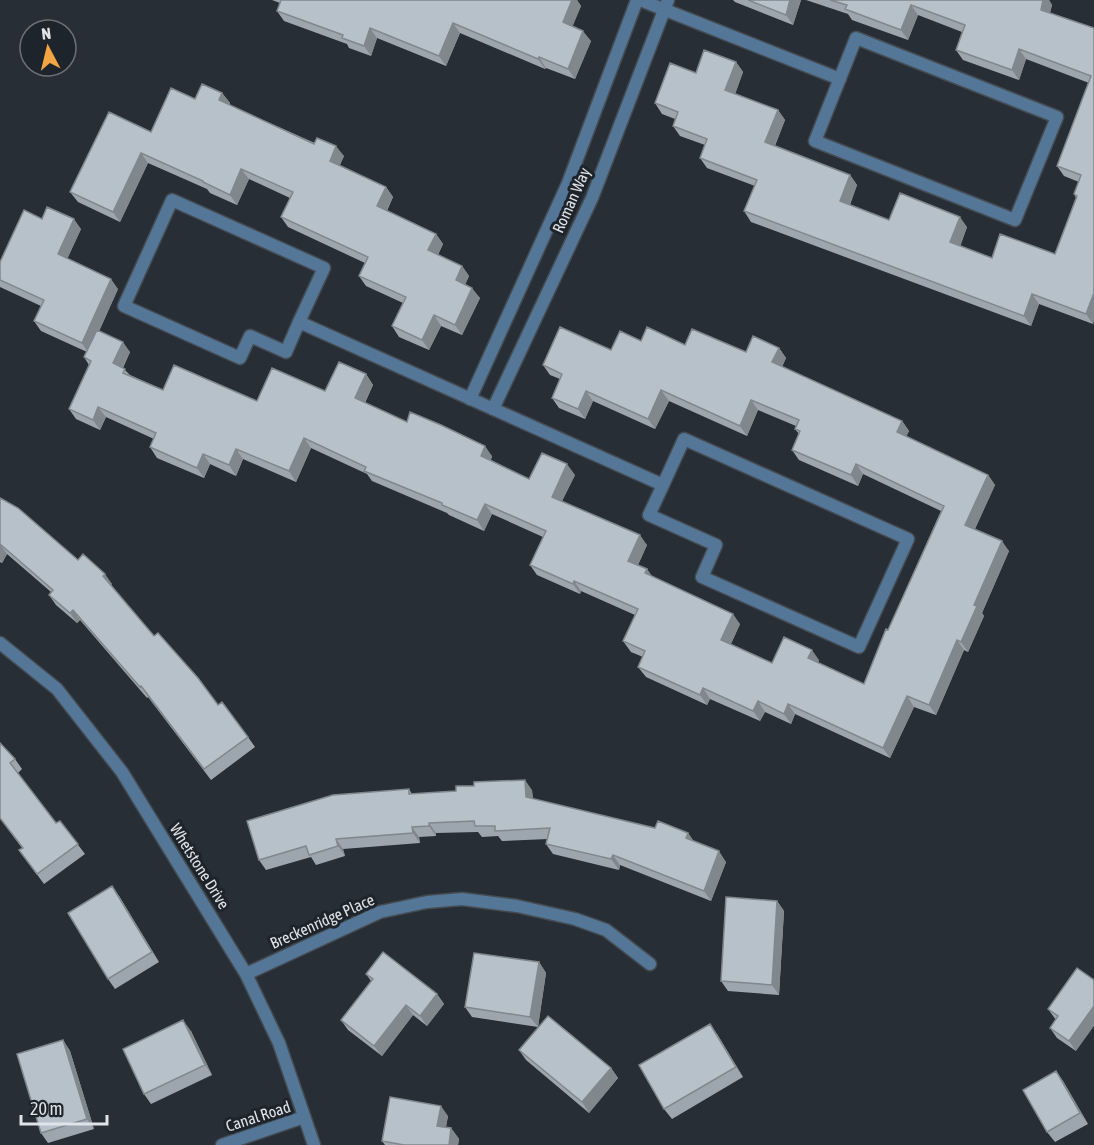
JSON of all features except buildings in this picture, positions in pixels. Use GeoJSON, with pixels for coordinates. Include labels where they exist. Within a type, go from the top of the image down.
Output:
{"type":"FeatureCollection","features":[{"type":"Feature","properties":{"kind":"street"},"geometry":{"type":"LineString","coordinates":[[639,0],[666,5],[840,79]]}},
{"type":"Feature","properties":{"kind":"street","name":"Roman Way"},"geometry":{"type":"LineString","coordinates":[[470,399],[568,183],[639,0]]}},
{"type":"Feature","properties":{"kind":"street","name":"Roman Way"},"geometry":{"type":"LineString","coordinates":[[493,409],[592,198],[666,5]]}},
{"type":"Feature","properties":{"kind":"street"},"geometry":{"type":"LineString","coordinates":[[856,38],[1057,117],[1015,220],[815,141],[840,79],[856,38]]}},
{"type":"Feature","properties":{"kind":"street"},"geometry":{"type":"LineString","coordinates":[[172,201],[324,268],[299,322],[286,352],[250,336],[240,358],[124,306],[172,201]]}},
{"type":"Feature","properties":{"kind":"street"},"geometry":{"type":"LineString","coordinates":[[299,322],[663,485]]}},
{"type":"Feature","properties":{"kind":"street"},"geometry":{"type":"LineString","coordinates":[[684,439],[908,539],[859,647],[702,577],[716,545],[649,515],[663,485],[684,439]]}},
{"type":"Feature","properties":{"kind":"street","name":"Whetstone Drive"},"geometry":{"type":"LineString","coordinates":[[0,643],[57,689],[122,772],[246,974],[279,1043],[314,1145]]}},
{"type":"Feature","properties":{"kind":"street","name":"Breckenridge Place"},"geometry":{"type":"LineString","coordinates":[[246,974],[380,912],[427,902],[462,899],[518,906],[575,919],[606,930],[650,964]]}},
{"type":"Feature","properties":{"kind":"street","name":"Canal Road"},"geometry":{"type":"LineString","coordinates":[[222,1145],[304,1118]]}}]}
